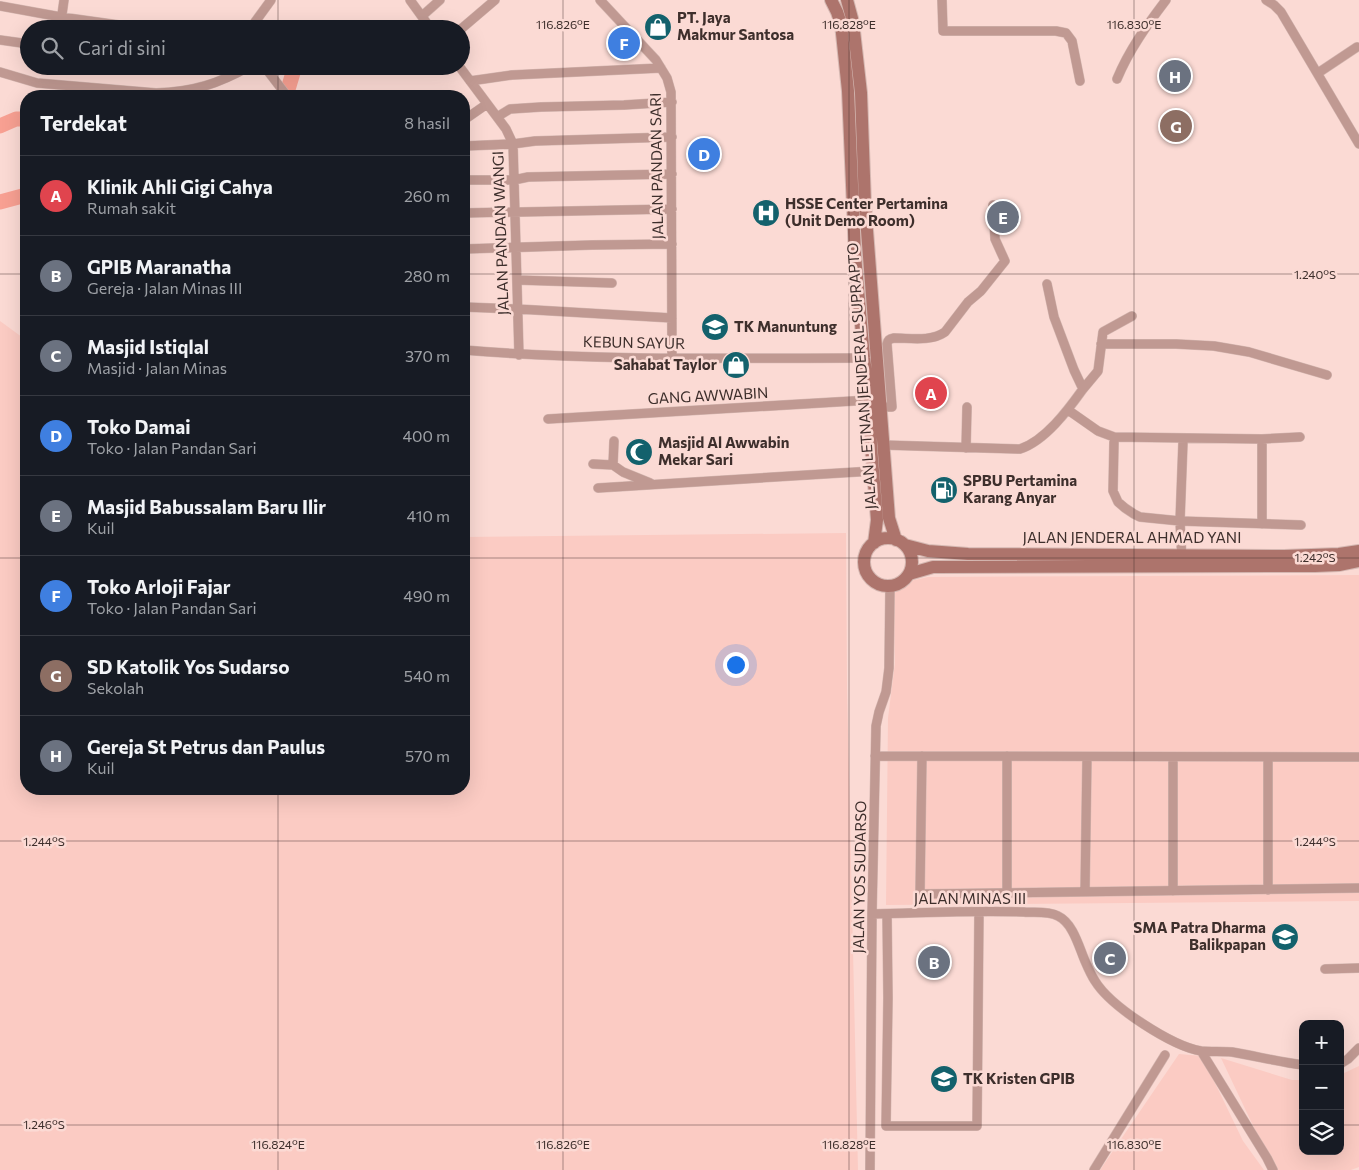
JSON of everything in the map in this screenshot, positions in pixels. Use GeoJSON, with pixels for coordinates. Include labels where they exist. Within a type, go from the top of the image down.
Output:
{"type":"FeatureCollection","features":[{"type":"Feature","properties":{"kind":"main road","name":"JALAN LETNAN JENDERAL SUPRAPTO"},"geometry":{"type":"LineString","coordinates":[[831,0],[841,24],[848,91],[855,255],[864,358],[883,445],[888,518],[901,543]]}},
{"type":"Feature","properties":{"kind":"main road","name":"JALAN LETNAN JENDERAL SUPRAPTO"},"geometry":{"type":"LineString","coordinates":[[847,0],[854,28],[861,93],[875,404],[871,446],[877,520],[874,543]]}},
{"type":"Feature","properties":{"kind":"main road"},"geometry":{"type":"LineString","coordinates":[[848,91],[861,93]]}},
{"type":"Feature","properties":{"kind":"main road"},"geometry":{"type":"LineString","coordinates":[[885,538],[901,543],[911,556],[909,574],[900,583],[890,586],[880,585],[868,576],[864,568],[864,561],[866,553],[874,543],[885,538]]}},
{"type":"Feature","properties":{"kind":"main road","name":"JALAN JENDERAL AHMAD YANI"},"geometry":{"type":"LineString","coordinates":[[901,543],[928,551],[968,554],[1182,560],[1325,555],[1342,559],[1359,550]]}},
{"type":"Feature","properties":{"kind":"main road"},"geometry":{"type":"LineString","coordinates":[[1342,559],[1359,561]]}},
{"type":"Feature","properties":{"kind":"main road"},"geometry":{"type":"LineString","coordinates":[[1342,559],[1359,570]]}},
{"type":"Feature","properties":{"kind":"main road","name":"JALAN JENDERAL AHMAD YANI"},"geometry":{"type":"LineString","coordinates":[[909,574],[933,567],[1182,560]]}},
{"type":"Feature","properties":{"kind":"street"},"geometry":{"type":"LineString","coordinates":[[61,20],[64,0]]}},
{"type":"Feature","properties":{"kind":"street"},"geometry":{"type":"LineString","coordinates":[[258,20],[271,0]]}},
{"type":"Feature","properties":{"kind":"street"},"geometry":{"type":"LineString","coordinates":[[410,0],[425,20]]}},
{"type":"Feature","properties":{"kind":"street"},"geometry":{"type":"LineString","coordinates":[[422,16],[440,0]]}},
{"type":"Feature","properties":{"kind":"street"},"geometry":{"type":"LineString","coordinates":[[470,21],[495,0]]}},
{"type":"Feature","properties":{"kind":"street","name":"JALAN PANDAN SARI"},"geometry":{"type":"LineString","coordinates":[[600,0],[661,68],[670,85],[672,102],[672,358]]}},
{"type":"Feature","properties":{"kind":"street"},"geometry":{"type":"LineString","coordinates":[[942,0],[943,31],[1056,31],[1066,33],[1072,41],[1080,81]]}},
{"type":"Feature","properties":{"kind":"street"},"geometry":{"type":"LineString","coordinates":[[1117,79],[1124,60],[1135,42],[1166,0]]}},
{"type":"Feature","properties":{"kind":"street"},"geometry":{"type":"LineString","coordinates":[[1266,0],[1274,4],[1281,12],[1359,144]]}},
{"type":"Feature","properties":{"kind":"street"},"geometry":{"type":"LineString","coordinates":[[0,6],[83,20]]}},
{"type":"Feature","properties":{"kind":"street"},"geometry":{"type":"LineString","coordinates":[[0,40],[20,43]]}},
{"type":"Feature","properties":{"kind":"street"},"geometry":{"type":"LineString","coordinates":[[1318,74],[1358,47]]}},
{"type":"Feature","properties":{"kind":"street"},"geometry":{"type":"LineString","coordinates":[[470,81],[512,75],[661,68]]}},
{"type":"Feature","properties":{"kind":"street"},"geometry":{"type":"LineString","coordinates":[[0,72],[37,82],[124,90]]}},
{"type":"Feature","properties":{"kind":"street"},"geometry":{"type":"LineString","coordinates":[[185,90],[201,87],[233,75]]}},
{"type":"Feature","properties":{"kind":"street"},"geometry":{"type":"LineString","coordinates":[[271,75],[283,90]]}},
{"type":"Feature","properties":{"kind":"street","name":"JALAN PANDAN WANGI"},"geometry":{"type":"LineString","coordinates":[[466,75],[506,129],[512,144],[519,355]]}},
{"type":"Feature","properties":{"kind":"street"},"geometry":{"type":"LineString","coordinates":[[497,117],[510,109],[672,102]]}},
{"type":"Feature","properties":{"kind":"street"},"geometry":{"type":"LineString","coordinates":[[470,116],[487,104]]}},
{"type":"Feature","properties":{"kind":"street"},"geometry":{"type":"LineString","coordinates":[[470,146],[535,141],[672,136]]}},
{"type":"Feature","properties":{"kind":"street"},"geometry":{"type":"LineString","coordinates":[[470,180],[672,174]]}},
{"type":"Feature","properties":{"kind":"street"},"geometry":{"type":"LineString","coordinates":[[875,404],[892,407],[888,378],[886,344],[888,341],[894,338],[919,339],[934,337],[945,332],[968,302],[981,291],[1005,261],[993,231],[993,205]]}},
{"type":"Feature","properties":{"kind":"street"},"geometry":{"type":"LineString","coordinates":[[470,213],[672,209]]}},
{"type":"Feature","properties":{"kind":"street"},"geometry":{"type":"LineString","coordinates":[[470,248],[672,244]]}},
{"type":"Feature","properties":{"kind":"street"},"geometry":{"type":"LineString","coordinates":[[517,280],[612,283]]}},
{"type":"Feature","properties":{"kind":"street"},"geometry":{"type":"LineString","coordinates":[[1047,284],[1054,317],[1083,389]]}},
{"type":"Feature","properties":{"kind":"street"},"geometry":{"type":"LineString","coordinates":[[470,307],[518,308],[672,318]]}},
{"type":"Feature","properties":{"kind":"street"},"geometry":{"type":"LineString","coordinates":[[883,445],[1012,449],[1028,446],[1040,439],[1069,409],[1098,371],[1103,332],[1132,316]]}},
{"type":"Feature","properties":{"kind":"street"},"geometry":{"type":"LineString","coordinates":[[1101,344],[1214,346],[1249,352],[1327,375]]}},
{"type":"Feature","properties":{"kind":"street","name":"KEBUN SAYUR"},"geometry":{"type":"LineString","coordinates":[[470,351],[519,355],[672,358],[864,358]]}},
{"type":"Feature","properties":{"kind":"street","name":"GANG AWWABIN"},"geometry":{"type":"LineString","coordinates":[[548,419],[875,404]]}},
{"type":"Feature","properties":{"kind":"street"},"geometry":{"type":"LineString","coordinates":[[966,448],[967,406]]}},
{"type":"Feature","properties":{"kind":"street"},"geometry":{"type":"LineString","coordinates":[[1069,409],[1098,431],[1114,436],[1262,439],[1300,437]]}},
{"type":"Feature","properties":{"kind":"street"},"geometry":{"type":"LineString","coordinates":[[613,465],[614,441]]}},
{"type":"Feature","properties":{"kind":"street"},"geometry":{"type":"LineString","coordinates":[[1114,442],[1113,491],[1118,502],[1124,508],[1140,517],[1181,524],[1301,525]]}},
{"type":"Feature","properties":{"kind":"street"},"geometry":{"type":"LineString","coordinates":[[1182,560],[1183,442]]}},
{"type":"Feature","properties":{"kind":"street"},"geometry":{"type":"LineString","coordinates":[[1262,444],[1262,524]]}},
{"type":"Feature","properties":{"kind":"street"},"geometry":{"type":"LineString","coordinates":[[593,464],[613,465],[623,472],[653,484]]}},
{"type":"Feature","properties":{"kind":"street"},"geometry":{"type":"LineString","coordinates":[[598,488],[873,471]]}},
{"type":"Feature","properties":{"kind":"street","name":"JALAN YOS SUDARSO"},"geometry":{"type":"LineString","coordinates":[[870,1170],[876,726],[886,692],[889,668],[890,586]]}},
{"type":"Feature","properties":{"kind":"street"},"geometry":{"type":"LineString","coordinates":[[875,756],[1359,757]]}},
{"type":"Feature","properties":{"kind":"street"},"geometry":{"type":"LineString","coordinates":[[922,756],[920,894],[1359,888]]}},
{"type":"Feature","properties":{"kind":"street"},"geometry":{"type":"LineString","coordinates":[[1007,756],[1007,893]]}},
{"type":"Feature","properties":{"kind":"street"},"geometry":{"type":"LineString","coordinates":[[1085,892],[1087,756]]}},
{"type":"Feature","properties":{"kind":"street"},"geometry":{"type":"LineString","coordinates":[[1173,757],[1173,891]]}},
{"type":"Feature","properties":{"kind":"street"},"geometry":{"type":"LineString","coordinates":[[1268,757],[1268,890]]}},
{"type":"Feature","properties":{"kind":"street"},"geometry":{"type":"LineString","coordinates":[[887,914],[886,1126],[977,1126],[979,912]]}},
{"type":"Feature","properties":{"kind":"street","name":"JALAN MINAS III"},"geometry":{"type":"LineString","coordinates":[[872,914],[979,912],[1048,913],[1058,916],[1065,922],[1077,940],[1096,983],[1119,1008],[1175,1042],[1201,1051]]}},
{"type":"Feature","properties":{"kind":"street"},"geometry":{"type":"LineString","coordinates":[[1325,969],[1359,968]]}},
{"type":"Feature","properties":{"kind":"street"},"geometry":{"type":"LineString","coordinates":[[1344,1062],[1359,1048]]}},
{"type":"Feature","properties":{"kind":"street"},"geometry":{"type":"LineString","coordinates":[[1201,1051],[1230,1052],[1299,1064]]}},
{"type":"Feature","properties":{"kind":"street"},"geometry":{"type":"LineString","coordinates":[[1201,1051],[1273,1170]]}},
{"type":"Feature","properties":{"kind":"street"},"geometry":{"type":"LineString","coordinates":[[1094,1170],[1165,1055]]}},
{"type":"Feature","properties":{"kind":"shaded area"},"geometry":{"type":"Polygon","coordinates":[[[0,321],[20,336],[20,795],[470,795],[470,537],[846,533],[847,687],[858,1170],[0,1170],[0,321]]]}},
{"type":"Feature","properties":{"kind":"shaded area"},"geometry":{"type":"Polygon","coordinates":[[[1359,575],[1359,901],[886,905],[888,718],[895,663],[893,595],[906,582],[928,577],[1359,575]]]}},
{"type":"Feature","properties":{"kind":"shaded area"},"geometry":{"type":"Polygon","coordinates":[[[1179,1054],[1202,1056],[1243,1141],[1264,1170],[1100,1170],[1179,1054]]]}},
{"type":"Feature","properties":{"kind":"shaded area"},"geometry":{"type":"Polygon","coordinates":[[[1221,1058],[1292,1080],[1299,1080],[1299,1155],[1344,1155],[1344,1073],[1359,1066],[1359,1167],[1351,1170],[1274,1170],[1221,1058]]]}},
{"type":"Feature","properties":{"kind":"waterway"},"geometry":{"type":"LineString","coordinates":[[288,90],[292,75]]}},
{"type":"Feature","properties":{"kind":"waterway"},"geometry":{"type":"LineString","coordinates":[[0,126],[20,119]]}},
{"type":"Feature","properties":{"kind":"waterway"},"geometry":{"type":"LineString","coordinates":[[0,202],[20,197]]}},
{"type":"Feature","properties":{"kind":"place","name":"PT. Jaya Makmur Santosa"},"geometry":{"type":"Point","coordinates":[658,27]}},
{"type":"Feature","properties":{"kind":"place","name":"Toko Arloji Fajar"},"geometry":{"type":"Point","coordinates":[624,43]}},
{"type":"Feature","properties":{"kind":"place","name":"Gereja St Petrus dan Paulus"},"geometry":{"type":"Point","coordinates":[1175,76]}},
{"type":"Feature","properties":{"kind":"place","name":"SD Katolik Yos Sudarso"},"geometry":{"type":"Point","coordinates":[1176,126]}},
{"type":"Feature","properties":{"kind":"place","name":"Toko Damai"},"geometry":{"type":"Point","coordinates":[704,154]}},
{"type":"Feature","properties":{"kind":"place","name":"HSSE Center Pertamina (Unit Demo Room)"},"geometry":{"type":"Point","coordinates":[766,213]}},
{"type":"Feature","properties":{"kind":"place","name":"Masjid Babussalam Baru Ilir"},"geometry":{"type":"Point","coordinates":[1003,217]}},
{"type":"Feature","properties":{"kind":"place","name":"TK Manuntung"},"geometry":{"type":"Point","coordinates":[715,327]}},
{"type":"Feature","properties":{"kind":"place","name":"Sahabat Taylor"},"geometry":{"type":"Point","coordinates":[736,365]}},
{"type":"Feature","properties":{"kind":"place","name":"Klinik Ahli Gigi Cahya"},"geometry":{"type":"Point","coordinates":[931,393]}},
{"type":"Feature","properties":{"kind":"place","name":"Masjid Al Awwabin Mekar Sari"},"geometry":{"type":"Point","coordinates":[639,452]}},
{"type":"Feature","properties":{"kind":"place","name":"SPBU Pertamina Karang Anyar"},"geometry":{"type":"Point","coordinates":[944,490]}},
{"type":"Feature","properties":{"kind":"place","name":"SMA Patra Dharma Balikpapan"},"geometry":{"type":"Point","coordinates":[1285,937]}},
{"type":"Feature","properties":{"kind":"place","name":"Masjid Istiqlal"},"geometry":{"type":"Point","coordinates":[1110,958]}},
{"type":"Feature","properties":{"kind":"place","name":"GPIB Maranatha"},"geometry":{"type":"Point","coordinates":[934,962]}},
{"type":"Feature","properties":{"kind":"place","name":"TK Kristen GPIB"},"geometry":{"type":"Point","coordinates":[944,1079]}}]}
